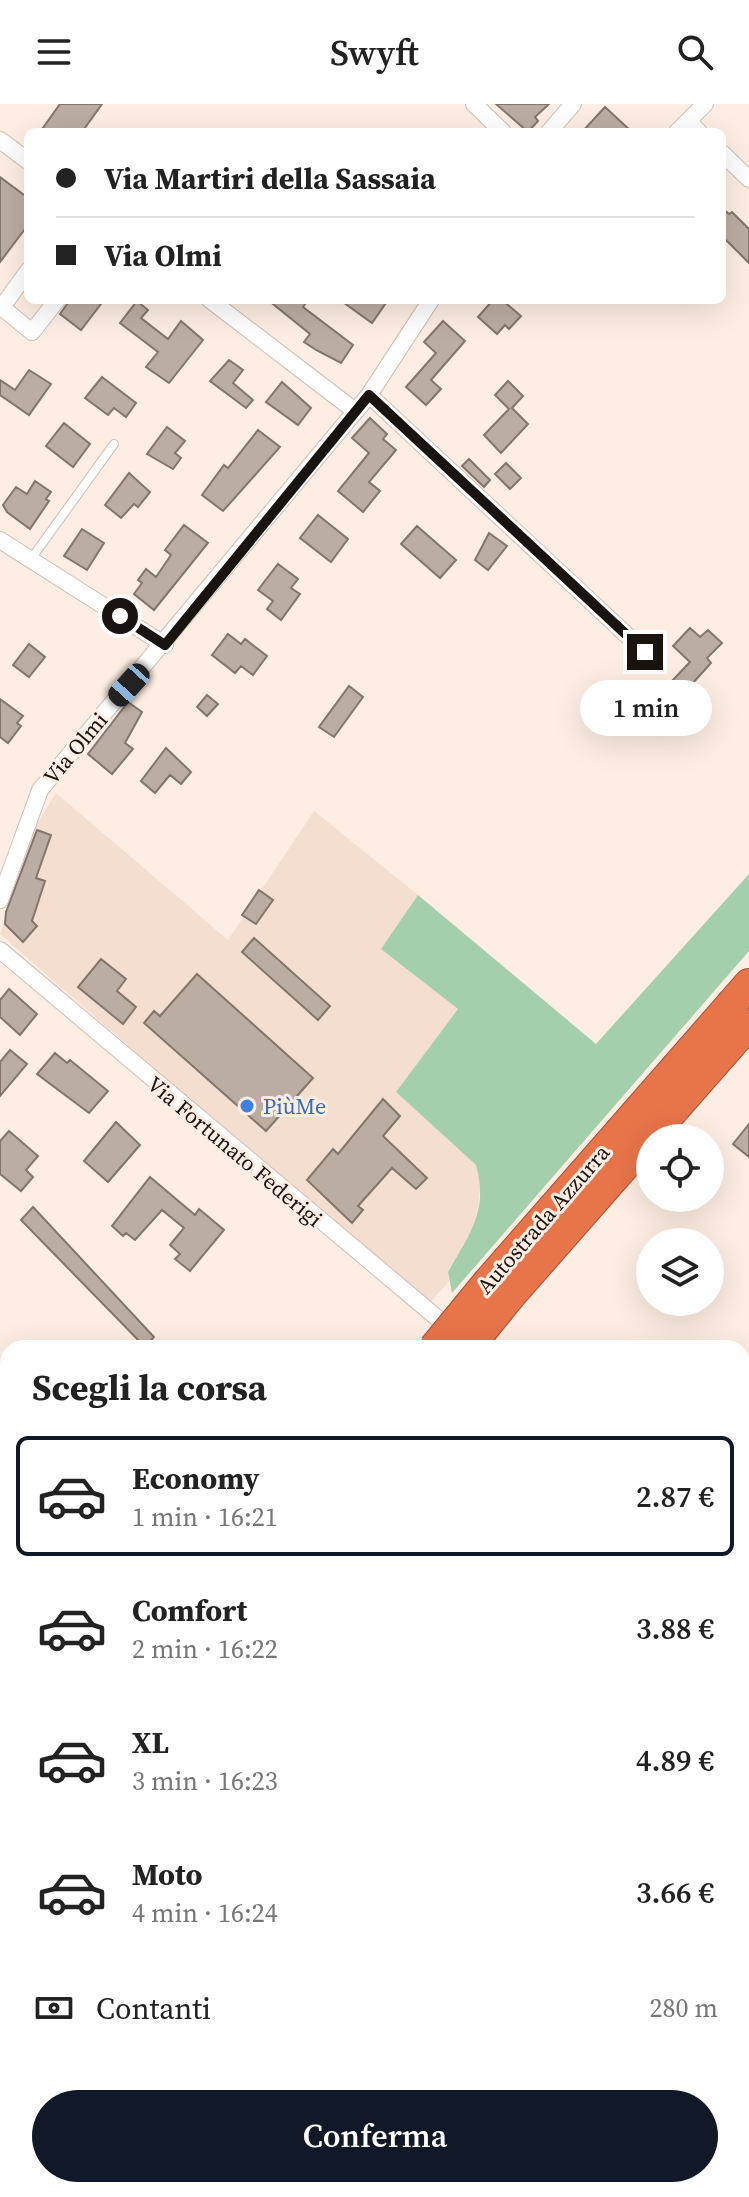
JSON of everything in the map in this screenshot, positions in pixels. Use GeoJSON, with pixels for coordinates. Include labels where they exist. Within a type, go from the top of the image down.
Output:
{"type":"FeatureCollection","features":[{"type":"Feature","properties":{"kind":"highway","name":"Autostrada Azzurra"},"geometry":{"type":"LineString","coordinates":[[474,1340],[499,1289],[749,984]]}},
{"type":"Feature","properties":{"kind":"highway","name":"Autostrada Azzurra"},"geometry":{"type":"LineString","coordinates":[[443,1340],[499,1289],[749,1024]]}},
{"type":"Feature","properties":{"kind":"street"},"geometry":{"type":"LineString","coordinates":[[474,104],[499,128]]}},
{"type":"Feature","properties":{"kind":"street"},"geometry":{"type":"LineString","coordinates":[[552,128],[573,104]]}},
{"type":"Feature","properties":{"kind":"street"},"geometry":{"type":"LineString","coordinates":[[688,128],[705,104]]}},
{"type":"Feature","properties":{"kind":"street"},"geometry":{"type":"LineString","coordinates":[[0,140],[24,158]]}},
{"type":"Feature","properties":{"kind":"street"},"geometry":{"type":"LineString","coordinates":[[726,157],[749,179]]}},
{"type":"Feature","properties":{"kind":"street"},"geometry":{"type":"LineString","coordinates":[[24,276],[1,306],[32,332],[54,304]]}},
{"type":"Feature","properties":{"kind":"street"},"geometry":{"type":"LineString","coordinates":[[215,304],[355,411]]}},
{"type":"Feature","properties":{"kind":"street","name":"Via Olmi"},"geometry":{"type":"LineString","coordinates":[[0,900],[40,790],[165,645],[369,395],[428,304]]}},
{"type":"Feature","properties":{"kind":"street"},"geometry":{"type":"LineString","coordinates":[[369,395],[645,652]]}},
{"type":"Feature","properties":{"kind":"street"},"geometry":{"type":"LineString","coordinates":[[0,540],[165,645]]}},
{"type":"Feature","properties":{"kind":"street","name":"Via Fortunato Federigi"},"geometry":{"type":"LineString","coordinates":[[0,950],[460,1340]]}},
{"type":"Feature","properties":{"kind":"lane"},"geometry":{"type":"LineString","coordinates":[[31,559],[114,444]]}},
{"type":"Feature","properties":{"kind":"shaded area"},"geometry":{"type":"Polygon","coordinates":[[[56,793],[228,940],[314,811],[418,895],[381,949],[458,1009],[396,1092],[476,1165],[481,1183],[475,1229],[448,1272],[449,1281],[427,1306],[0,934],[35,827],[56,793]]]}},
{"type":"Feature","properties":{"kind":"green space"},"geometry":{"type":"Polygon","coordinates":[[[749,874],[749,951],[452,1293],[448,1272],[470,1234],[478,1209],[480,1196],[476,1165],[396,1092],[458,1009],[381,949],[418,895],[596,1044],[749,874]]]}},
{"type":"Feature","properties":{"kind":"building"},"geometry":{"type":"Polygon","coordinates":[[[60,104],[102,104],[85,128],[43,128],[60,104]]]}},
{"type":"Feature","properties":{"kind":"building"},"geometry":{"type":"Polygon","coordinates":[[[496,104],[549,104],[535,117],[538,121],[532,128],[523,128],[496,104]]]}},
{"type":"Feature","properties":{"kind":"building"},"geometry":{"type":"Polygon","coordinates":[[[605,107],[628,128],[586,128],[605,107]]]}},
{"type":"Feature","properties":{"kind":"building"},"geometry":{"type":"Polygon","coordinates":[[[0,177],[24,195],[24,230],[0,262],[0,177]]]}},
{"type":"Feature","properties":{"kind":"building"},"geometry":{"type":"Polygon","coordinates":[[[726,211],[732,212],[749,229],[749,263],[726,240],[726,211]]]}},
{"type":"Feature","properties":{"kind":"building"},"geometry":{"type":"Polygon","coordinates":[[[67,304],[101,304],[81,330],[60,314],[67,304]]]}},
{"type":"Feature","properties":{"kind":"building"},"geometry":{"type":"Polygon","coordinates":[[[135,304],[141,304],[148,310],[141,318],[168,339],[181,321],[203,340],[169,383],[146,367],[158,352],[120,323],[135,304]]]}},
{"type":"Feature","properties":{"kind":"building"},"geometry":{"type":"Polygon","coordinates":[[[273,304],[305,304],[303,307],[353,345],[341,363],[304,342],[310,334],[273,304]]]}},
{"type":"Feature","properties":{"kind":"building"},"geometry":{"type":"Polygon","coordinates":[[[346,304],[385,304],[372,323],[346,304]]]}},
{"type":"Feature","properties":{"kind":"building"},"geometry":{"type":"Polygon","coordinates":[[[489,304],[507,304],[521,316],[509,329],[505,325],[497,334],[478,317],[489,304]]]}},
{"type":"Feature","properties":{"kind":"building"},"geometry":{"type":"Polygon","coordinates":[[[443,321],[465,341],[431,380],[441,389],[426,405],[406,387],[436,353],[424,342],[443,321]]]}},
{"type":"Feature","properties":{"kind":"building"},"geometry":{"type":"Polygon","coordinates":[[[229,360],[243,370],[233,383],[253,400],[246,408],[210,381],[229,360]]]}},
{"type":"Feature","properties":{"kind":"building"},"geometry":{"type":"Polygon","coordinates":[[[29,370],[51,384],[29,415],[0,395],[0,380],[15,390],[29,370]]]}},
{"type":"Feature","properties":{"kind":"building"},"geometry":{"type":"Polygon","coordinates":[[[102,377],[136,403],[126,417],[114,408],[108,415],[85,398],[102,377]]]}},
{"type":"Feature","properties":{"kind":"building"},"geometry":{"type":"Polygon","coordinates":[[[508,381],[523,396],[512,408],[528,424],[501,453],[484,435],[509,409],[495,395],[508,381]]]}},
{"type":"Feature","properties":{"kind":"building"},"geometry":{"type":"Polygon","coordinates":[[[282,382],[311,408],[298,425],[266,402],[282,382]]]}},
{"type":"Feature","properties":{"kind":"building"},"geometry":{"type":"Polygon","coordinates":[[[370,418],[387,434],[383,439],[396,450],[369,482],[380,491],[363,512],[338,491],[369,453],[352,438],[370,418]]]}},
{"type":"Feature","properties":{"kind":"building"},"geometry":{"type":"Polygon","coordinates":[[[64,423],[90,444],[73,467],[46,446],[64,423]]]}},
{"type":"Feature","properties":{"kind":"building"},"geometry":{"type":"Polygon","coordinates":[[[167,427],[185,441],[175,453],[181,458],[173,469],[147,454],[167,427]]]}},
{"type":"Feature","properties":{"kind":"building"},"geometry":{"type":"Polygon","coordinates":[[[258,430],[280,447],[223,511],[202,495],[224,465],[228,468],[258,430]]]}},
{"type":"Feature","properties":{"kind":"building"},"geometry":{"type":"Polygon","coordinates":[[[469,459],[490,480],[484,487],[462,466],[469,459]]]}},
{"type":"Feature","properties":{"kind":"building"},"geometry":{"type":"Polygon","coordinates":[[[506,463],[521,478],[510,489],[495,474],[506,463]]]}},
{"type":"Feature","properties":{"kind":"building"},"geometry":{"type":"Polygon","coordinates":[[[129,473],[150,492],[138,507],[134,504],[121,518],[105,505],[129,473]]]}},
{"type":"Feature","properties":{"kind":"building"},"geometry":{"type":"Polygon","coordinates":[[[35,481],[51,492],[46,499],[49,501],[30,529],[7,512],[3,505],[16,487],[27,494],[35,481]]]}},
{"type":"Feature","properties":{"kind":"building"},"geometry":{"type":"Polygon","coordinates":[[[318,515],[348,539],[331,562],[300,538],[318,515]]]}},
{"type":"Feature","properties":{"kind":"building"},"geometry":{"type":"Polygon","coordinates":[[[184,525],[208,543],[154,610],[134,594],[142,583],[138,580],[146,569],[156,577],[171,555],[165,550],[184,525]]]}},
{"type":"Feature","properties":{"kind":"building"},"geometry":{"type":"Polygon","coordinates":[[[417,526],[456,560],[440,578],[401,544],[417,526]]]}},
{"type":"Feature","properties":{"kind":"building"},"geometry":{"type":"Polygon","coordinates":[[[82,529],[104,543],[87,570],[64,556],[82,529]]]}},
{"type":"Feature","properties":{"kind":"building"},"geometry":{"type":"Polygon","coordinates":[[[489,533],[507,546],[488,570],[475,560],[489,533]]]}},
{"type":"Feature","properties":{"kind":"building"},"geometry":{"type":"Polygon","coordinates":[[[278,564],[298,579],[291,588],[300,594],[281,620],[267,609],[273,601],[258,590],[278,564]]]}},
{"type":"Feature","properties":{"kind":"building"},"geometry":{"type":"Polygon","coordinates":[[[690,628],[700,637],[708,630],[722,643],[707,658],[711,663],[692,684],[710,702],[700,712],[671,682],[690,662],[673,646],[690,628]]]}},
{"type":"Feature","properties":{"kind":"building"},"geometry":{"type":"Polygon","coordinates":[[[228,634],[241,644],[245,639],[267,656],[253,675],[241,666],[235,673],[212,655],[228,634]]]}},
{"type":"Feature","properties":{"kind":"building"},"geometry":{"type":"Polygon","coordinates":[[[29,644],[45,657],[29,677],[13,665],[29,644]]]}},
{"type":"Feature","properties":{"kind":"building"},"geometry":{"type":"Polygon","coordinates":[[[349,686],[363,697],[334,737],[319,727],[349,686]]]}},
{"type":"Feature","properties":{"kind":"building"},"geometry":{"type":"Polygon","coordinates":[[[207,695],[218,704],[207,716],[197,707],[207,695]]]}},
{"type":"Feature","properties":{"kind":"building"},"geometry":{"type":"Polygon","coordinates":[[[0,699],[23,716],[17,723],[21,726],[8,743],[0,737],[0,699]]]}},
{"type":"Feature","properties":{"kind":"building"},"geometry":{"type":"Polygon","coordinates":[[[128,702],[142,712],[125,743],[133,749],[112,774],[88,754],[128,702]]]}},
{"type":"Feature","properties":{"kind":"building"},"geometry":{"type":"Polygon","coordinates":[[[166,748],[191,772],[181,784],[170,775],[155,793],[141,781],[166,748]]]}},
{"type":"Feature","properties":{"kind":"building"},"geometry":{"type":"Polygon","coordinates":[[[37,830],[51,835],[36,878],[45,881],[32,921],[37,926],[23,942],[5,924],[6,912],[37,830]]]}},
{"type":"Feature","properties":{"kind":"building"},"geometry":{"type":"Polygon","coordinates":[[[259,890],[273,900],[256,924],[242,915],[259,890]]]}},
{"type":"Feature","properties":{"kind":"building"},"geometry":{"type":"Polygon","coordinates":[[[254,938],[330,1006],[318,1020],[242,952],[254,938]]]}},
{"type":"Feature","properties":{"kind":"building"},"geometry":{"type":"Polygon","coordinates":[[[101,959],[126,979],[117,991],[136,1007],[123,1024],[78,987],[101,959]]]}},
{"type":"Feature","properties":{"kind":"building"},"geometry":{"type":"Polygon","coordinates":[[[197,974],[313,1078],[266,1131],[144,1023],[154,1011],[160,1016],[197,974]]]}},
{"type":"Feature","properties":{"kind":"building"},"geometry":{"type":"Polygon","coordinates":[[[9,989],[37,1014],[20,1035],[0,1017],[0,1000],[9,989]]]}},
{"type":"Feature","properties":{"kind":"building"},"geometry":{"type":"Polygon","coordinates":[[[10,1050],[27,1064],[0,1096],[0,1062],[10,1050]]]}},
{"type":"Feature","properties":{"kind":"building"},"geometry":{"type":"Polygon","coordinates":[[[55,1053],[67,1063],[70,1060],[108,1091],[89,1113],[37,1074],[55,1053]]]}},
{"type":"Feature","properties":{"kind":"building"},"geometry":{"type":"Polygon","coordinates":[[[383,1099],[400,1116],[383,1136],[427,1178],[416,1189],[392,1168],[358,1206],[363,1210],[352,1223],[307,1180],[333,1149],[338,1154],[383,1099]]]}},
{"type":"Feature","properties":{"kind":"building"},"geometry":{"type":"Polygon","coordinates":[[[116,1122],[140,1145],[108,1182],[84,1161],[116,1122]]]}},
{"type":"Feature","properties":{"kind":"building"},"geometry":{"type":"Polygon","coordinates":[[[749,1124],[749,1157],[733,1144],[749,1124]]]}},
{"type":"Feature","properties":{"kind":"building"},"geometry":{"type":"Polygon","coordinates":[[[9,1131],[38,1156],[26,1170],[33,1177],[21,1191],[0,1174],[0,1141],[9,1131]]]}},
{"type":"Feature","properties":{"kind":"building"},"geometry":{"type":"Polygon","coordinates":[[[150,1177],[195,1215],[199,1209],[224,1230],[190,1271],[175,1259],[180,1254],[170,1245],[184,1228],[162,1210],[135,1240],[126,1233],[123,1236],[112,1226],[150,1177]]]}},
{"type":"Feature","properties":{"kind":"building"},"geometry":{"type":"Polygon","coordinates":[[[33,1207],[154,1337],[151,1340],[138,1340],[21,1220],[33,1207]]]}},
{"type":"Feature","properties":{"kind":"place","name":"PiùMe"},"geometry":{"type":"Point","coordinates":[247,1106]}},
{"type":"Feature","properties":{"kind":"route"},"geometry":{"type":"LineString","coordinates":[[120,616],[165,645],[369,395],[645,652]]}}]}
